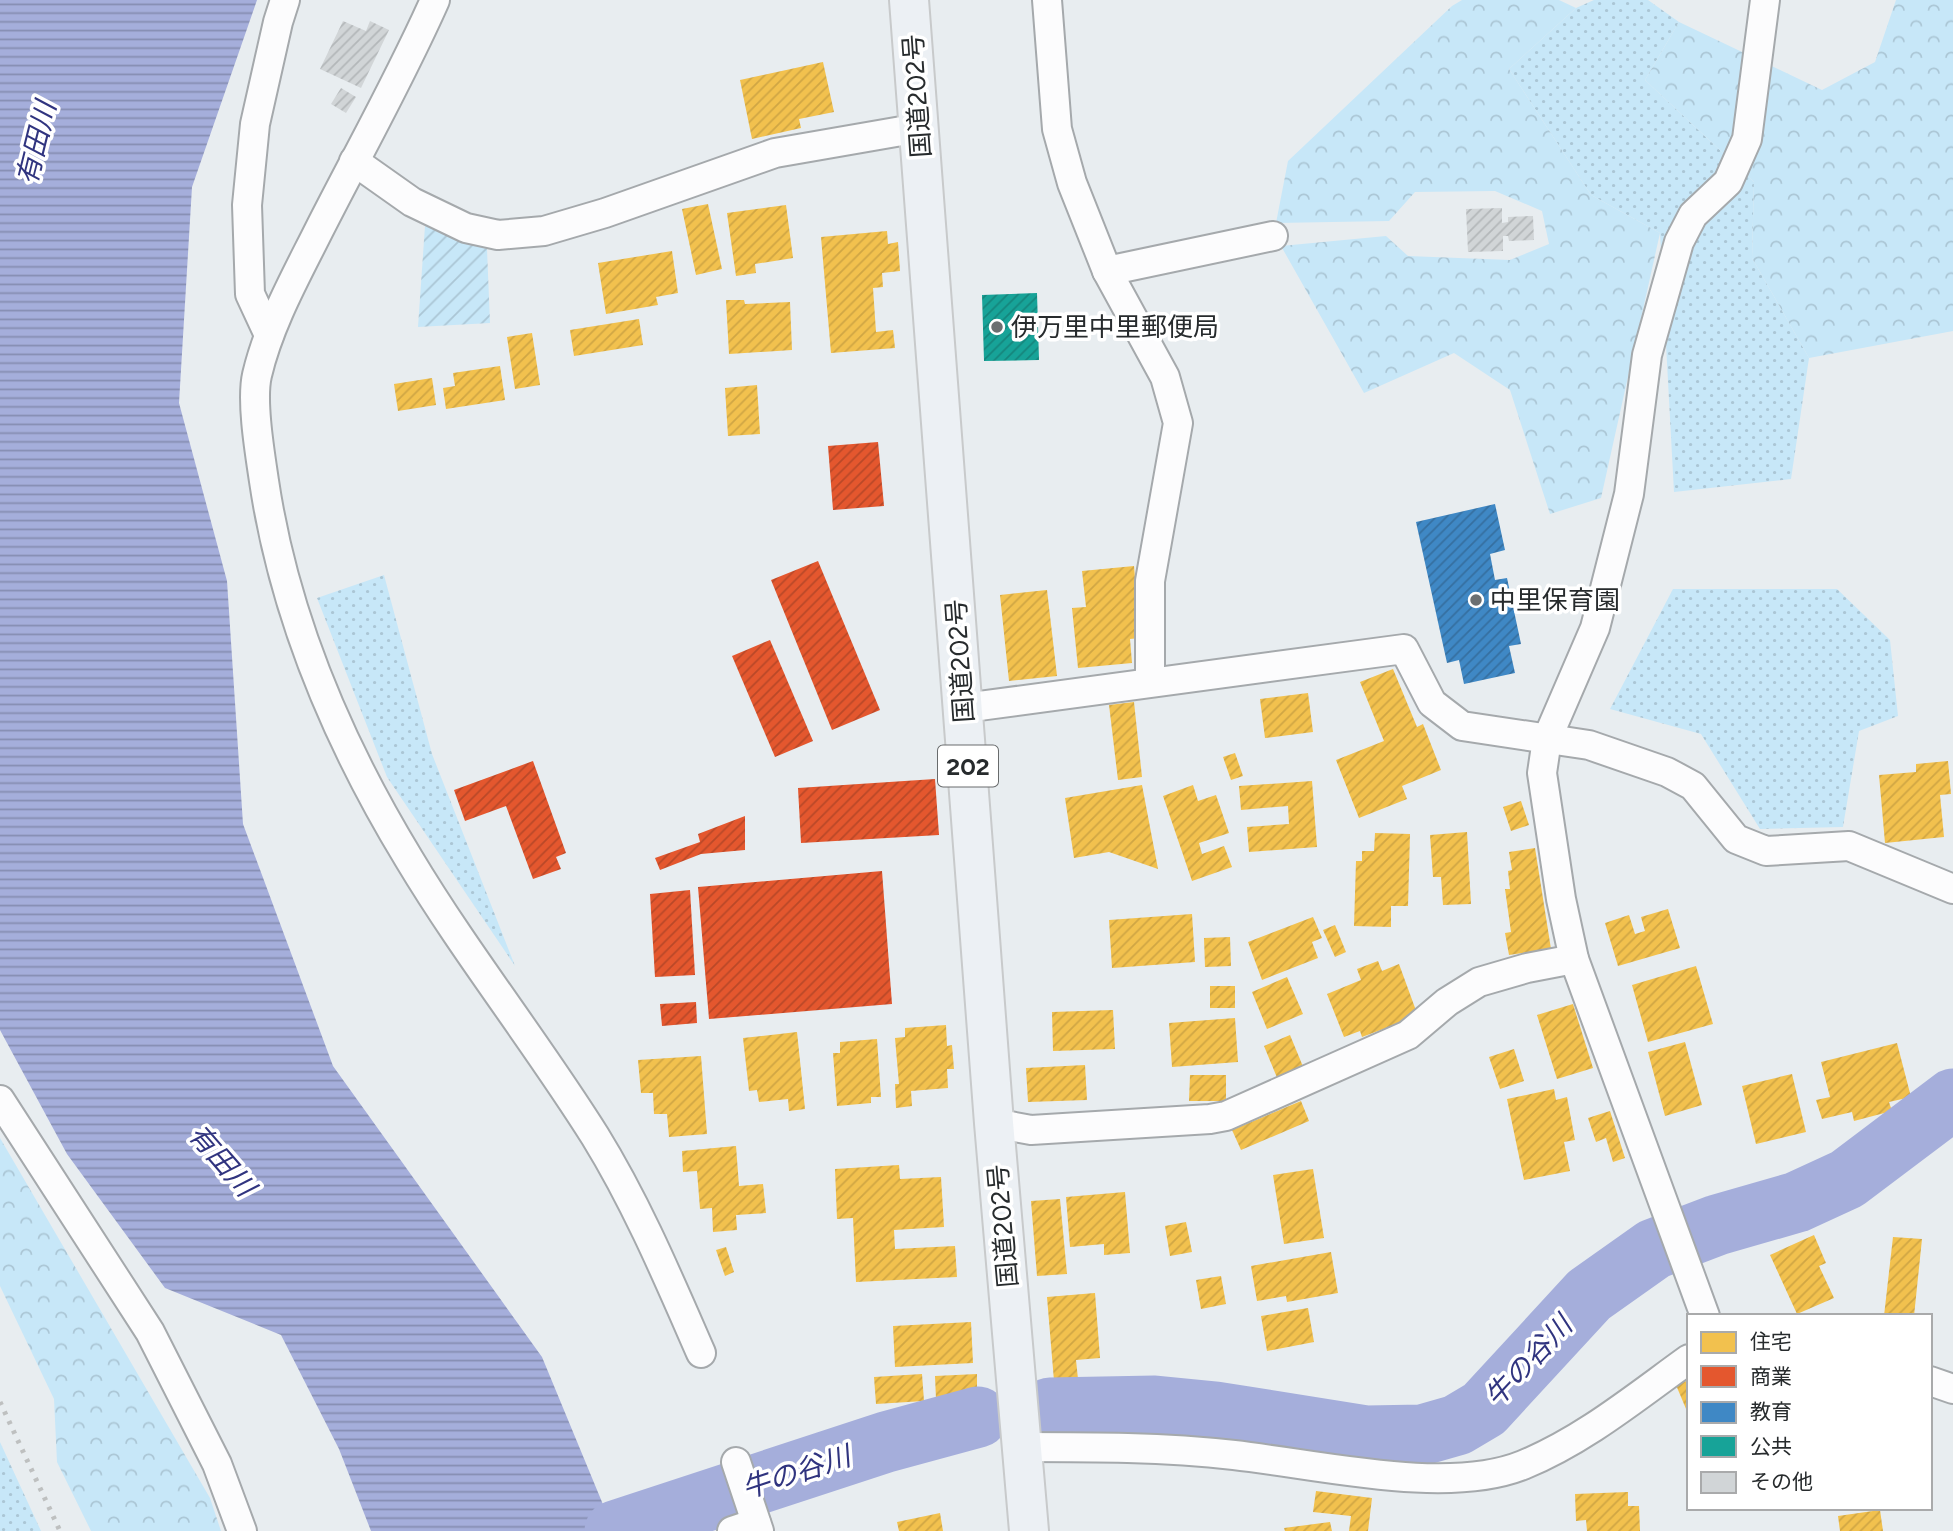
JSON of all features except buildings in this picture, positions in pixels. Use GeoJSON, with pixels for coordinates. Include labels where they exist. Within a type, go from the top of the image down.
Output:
{"type":"FeatureCollection","features":[{"type":"Feature","properties":{"kind":"highway","name":"国道202号"},"geometry":{"type":"LineString","coordinates":[[909,0],[994,1122],[1029,1531]]}},
{"type":"Feature","properties":{"kind":"street"},"geometry":{"type":"LineString","coordinates":[[270,335],[250,294],[247,205],[255,124],[285,0]]}},
{"type":"Feature","properties":{"kind":"street"},"geometry":{"type":"LineString","coordinates":[[435,0],[409,60],[297,274],[270,335],[255,380],[258,436],[271,530],[310,659],[354,760],[410,860],[596,1138],[657,1254],[701,1353]]}},
{"type":"Feature","properties":{"kind":"street"},"geometry":{"type":"LineString","coordinates":[[1047,0],[1057,129],[1072,183],[1107,271],[1165,377],[1178,423],[1150,580],[1150,682]]}},
{"type":"Feature","properties":{"kind":"street"},"geometry":{"type":"LineString","coordinates":[[1704,1314],[1574,959],[1561,900],[1542,773],[1547,739],[1595,628],[1629,494],[1647,355],[1679,242],[1693,215],[1728,182],[1747,139],[1765,0]]}},
{"type":"Feature","properties":{"kind":"street"},"geometry":{"type":"LineString","coordinates":[[354,161],[412,202],[466,228],[498,236],[544,230],[605,213],[775,153],[919,128]]}},
{"type":"Feature","properties":{"kind":"street"},"geometry":{"type":"LineString","coordinates":[[1107,271],[1273,236]]}},
{"type":"Feature","properties":{"kind":"street"},"geometry":{"type":"LineString","coordinates":[[964,708],[1404,649],[1432,703],[1462,726],[1589,745],[1667,772],[1693,786],[1735,839],[1766,851],[1849,846],[1953,890]]}},
{"type":"Feature","properties":{"kind":"street"},"geometry":{"type":"LineString","coordinates":[[994,1122],[1031,1130],[1226,1116],[1408,1035],[1447,1002],[1479,982],[1527,968],[1574,959]]}},
{"type":"Feature","properties":{"kind":"street"},"geometry":{"type":"LineString","coordinates":[[0,1100],[150,1332],[218,1464],[242,1531]]}},
{"type":"Feature","properties":{"kind":"street"},"geometry":{"type":"LineString","coordinates":[[1021,1447],[1128,1447],[1233,1455],[1395,1476],[1470,1478],[1521,1466],[1575,1440],[1687,1360]]}},
{"type":"Feature","properties":{"kind":"street"},"geometry":{"type":"LineString","coordinates":[[1932,1382],[1953,1389]]}},
{"type":"Feature","properties":{"kind":"street"},"geometry":{"type":"LineString","coordinates":[[736,1462],[749,1528]]}},
{"type":"Feature","properties":{"kind":"green space"},"geometry":{"type":"Polygon","coordinates":[[[1462,0],[1559,0],[1576,8],[1509,69],[1591,195],[1660,233],[1601,498],[1550,514],[1510,390],[1454,353],[1364,393],[1281,246],[1386,236],[1408,256],[1510,260],[1549,244],[1542,211],[1495,191],[1415,192],[1389,221],[1276,223],[1288,161],[1452,6],[1462,0]]]}},
{"type":"Feature","properties":{"kind":"green space"},"geometry":{"type":"Polygon","coordinates":[[[1594,0],[1648,0],[1679,22],[1645,80],[1754,182],[1752,258],[1809,358],[1791,479],[1674,492],[1660,233],[1591,195],[1509,69],[1576,8],[1594,0]]]}},
{"type":"Feature","properties":{"kind":"green space"},"geometry":{"type":"Polygon","coordinates":[[[1896,0],[1953,0],[1953,331],[1809,358],[1752,258],[1754,182],[1645,80],[1679,22],[1822,90],[1875,62],[1896,0]]]}},
{"type":"Feature","properties":{"kind":"green space"},"geometry":{"type":"Polygon","coordinates":[[[425,226],[487,249],[490,323],[418,327],[425,226]]]}},
{"type":"Feature","properties":{"kind":"green space"},"geometry":{"type":"Polygon","coordinates":[[[384,575],[432,754],[515,966],[387,777],[317,598],[384,575]]]}},
{"type":"Feature","properties":{"kind":"green space"},"geometry":{"type":"Polygon","coordinates":[[[1673,589],[1837,589],[1890,640],[1898,716],[1859,731],[1843,827],[1760,829],[1701,734],[1610,709],[1673,589]]]}},
{"type":"Feature","properties":{"kind":"green space"},"geometry":{"type":"Polygon","coordinates":[[[0,1138],[210,1498],[221,1531],[91,1531],[57,1462],[54,1399],[0,1286],[0,1138]]]}},
{"type":"Feature","properties":{"kind":"green space"},"geometry":{"type":"Polygon","coordinates":[[[0,1442],[41,1531],[0,1531],[0,1442]]]}},
{"type":"Feature","properties":{"kind":"water","name":"有田川"},"geometry":{"type":"Polygon","coordinates":[[[0,0],[257,0],[192,187],[179,403],[227,581],[243,824],[333,1066],[542,1357],[614,1531],[371,1531],[339,1449],[281,1335],[165,1288],[67,1154],[0,1030],[0,0]]]}},
{"type":"Feature","properties":{"kind":"waterway","name":"牛の谷川"},"geometry":{"type":"LineString","coordinates":[[1050,1408],[1155,1406],[1216,1412],[1367,1436],[1422,1435],[1457,1425],[1484,1409],[1589,1295],[1654,1249],[1717,1225],[1797,1202],[1847,1179],[1953,1099]]}},
{"type":"Feature","properties":{"kind":"waterway","name":"牛の谷川"},"geometry":{"type":"LineString","coordinates":[[615,1531],[886,1442],[978,1417]]}},
{"type":"Feature","properties":{"kind":"railway"},"geometry":{"type":"LineString","coordinates":[[0,1402],[60,1531]]}},
{"type":"Feature","properties":{"kind":"place","name":"伊万里中里郵便局"},"geometry":{"type":"Point","coordinates":[997,327]}},
{"type":"Feature","properties":{"kind":"place","name":"中里保育園"},"geometry":{"type":"Point","coordinates":[1476,600]}}]}
